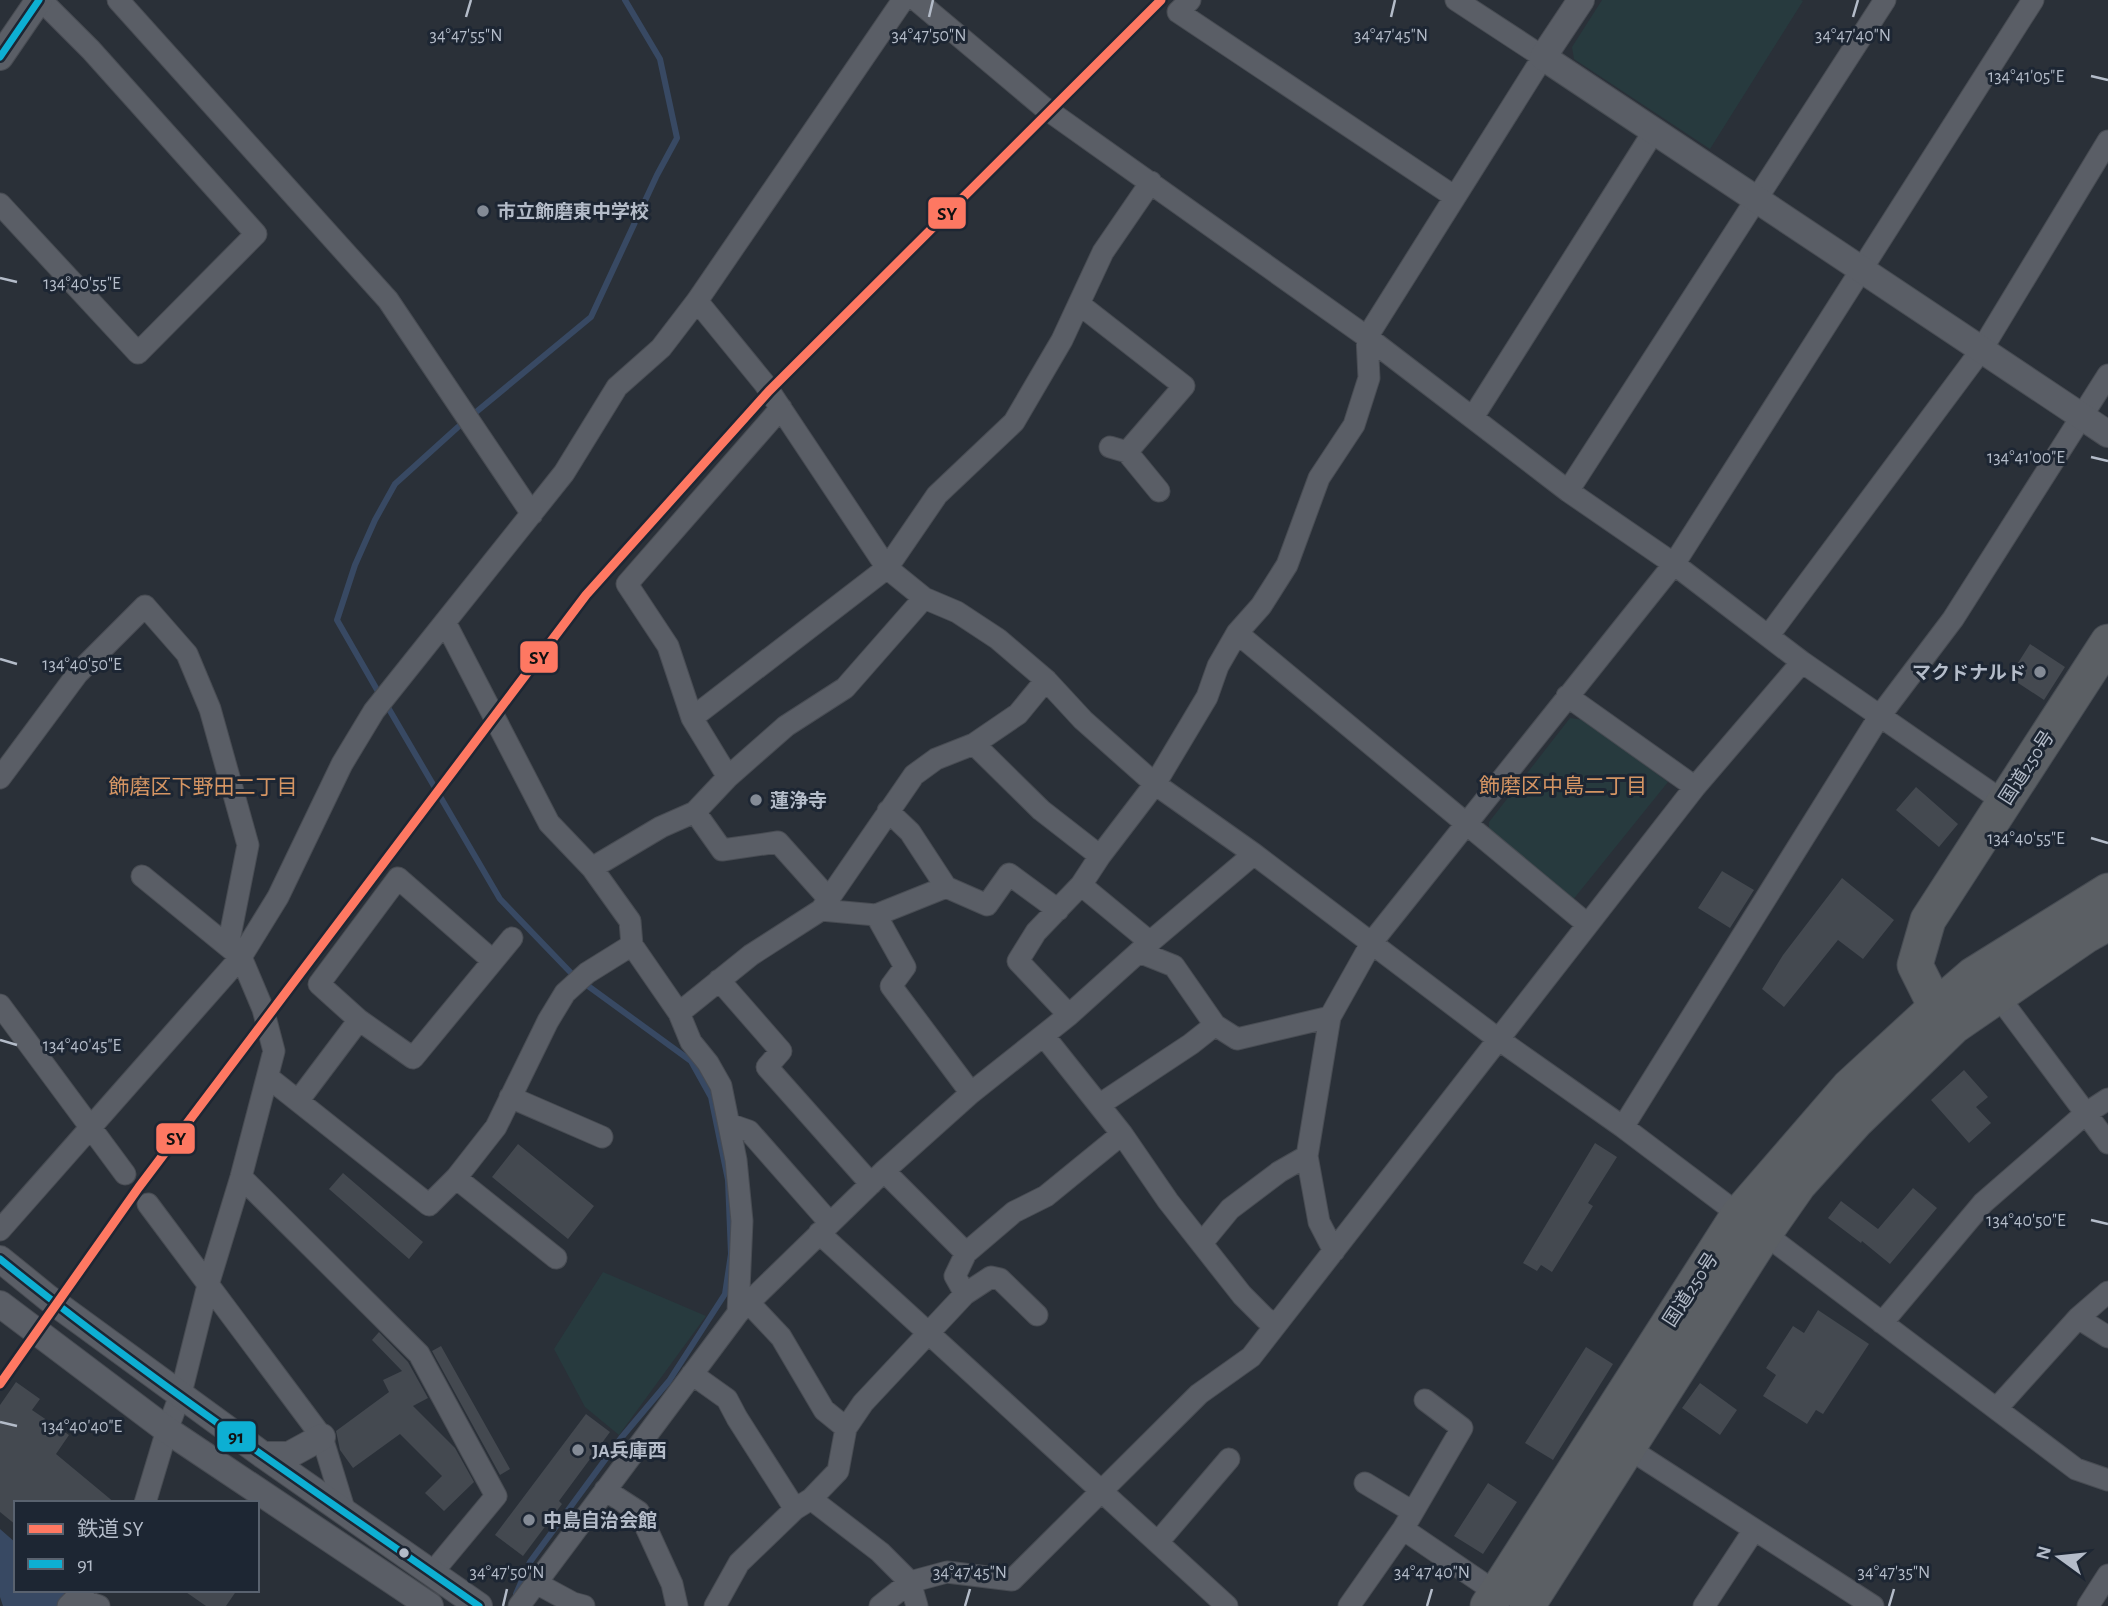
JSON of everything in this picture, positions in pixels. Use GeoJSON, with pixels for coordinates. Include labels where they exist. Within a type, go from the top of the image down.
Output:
{"type":"FeatureCollection","features":[{"type":"Feature","properties":{"kind":"highway","name":"国道250号"},"geometry":{"type":"LineString","coordinates":[[1945,1017],[1915,965],[1928,920],[2108,642]]}},
{"type":"Feature","properties":{"kind":"highway","name":"国道250号"},"geometry":{"type":"LineString","coordinates":[[1504,1602],[1751,1224],[1799,1184],[1855,1122],[1945,1017],[1973,975],[2108,891]]}},
{"type":"Feature","properties":{"kind":"highway","name":"国道250号"},"geometry":{"type":"LineString","coordinates":[[1945,1017],[1998,996],[2108,923]]}},
{"type":"Feature","properties":{"kind":"highway","name":"国道250号"},"geometry":{"type":"LineString","coordinates":[[1504,1602],[1628,1448],[1751,1224]]}},
{"type":"Feature","properties":{"kind":"street"},"geometry":{"type":"LineString","coordinates":[[118,0],[387,300],[532,514]]}},
{"type":"Feature","properties":{"kind":"street"},"geometry":{"type":"LineString","coordinates":[[0,1230],[90,1128],[278,897],[342,764],[374,711],[564,473],[617,387],[661,348],[697,301],[903,0]]}},
{"type":"Feature","properties":{"kind":"street"},"geometry":{"type":"LineString","coordinates":[[916,0],[1042,106],[1367,337],[1568,491],[1674,564],[1802,662],[2004,802]]}},
{"type":"Feature","properties":{"kind":"street"},"geometry":{"type":"LineString","coordinates":[[1190,0],[1178,12],[1455,197]]}},
{"type":"Feature","properties":{"kind":"street"},"geometry":{"type":"LineString","coordinates":[[1456,0],[2108,434]]}},
{"type":"Feature","properties":{"kind":"street"},"geometry":{"type":"LineString","coordinates":[[1069,1015],[1018,961],[1037,932],[1080,885],[1155,784],[1207,697],[1218,666],[1237,633],[1261,606],[1287,565],[1319,478],[1354,425],[1369,378],[1367,337],[1581,0]]}},
{"type":"Feature","properties":{"kind":"street"},"geometry":{"type":"LineString","coordinates":[[1568,491],[1885,0]]}},
{"type":"Feature","properties":{"kind":"street"},"geometry":{"type":"LineString","coordinates":[[1334,1251],[1319,1222],[1307,1156],[1330,1017],[1372,942],[1674,564],[2033,0]]}},
{"type":"Feature","properties":{"kind":"street"},"geometry":{"type":"LineString","coordinates":[[0,57],[31,3],[91,50],[256,234],[138,353],[0,204]]}},
{"type":"Feature","properties":{"kind":"street"},"geometry":{"type":"LineString","coordinates":[[1473,417],[1654,131]]}},
{"type":"Feature","properties":{"kind":"street"},"geometry":{"type":"LineString","coordinates":[[1769,635],[1982,349],[2108,141]]}},
{"type":"Feature","properties":{"kind":"street"},"geometry":{"type":"LineString","coordinates":[[692,718],[887,568],[937,495],[1014,422],[1062,340],[1103,252],[1151,182]]}},
{"type":"Feature","properties":{"kind":"street"},"geometry":{"type":"LineString","coordinates":[[697,301],[764,383],[887,568],[924,598],[957,612],[998,639],[1046,680],[1083,720],[1155,784],[1254,854],[1498,1039],[1623,1127],[2076,1469],[2108,1480]]}},
{"type":"Feature","properties":{"kind":"street"},"geometry":{"type":"LineString","coordinates":[[1079,304],[1184,386],[1119,450],[1159,491]]}},
{"type":"Feature","properties":{"kind":"street"},"geometry":{"type":"LineString","coordinates":[[1623,1127],[1879,717],[1953,619],[2108,375]]}},
{"type":"Feature","properties":{"kind":"street"},"geometry":{"type":"LineString","coordinates":[[728,777],[692,718],[668,646],[627,584],[781,408]]}},
{"type":"Feature","properties":{"kind":"street"},"geometry":{"type":"LineString","coordinates":[[592,868],[661,827],[695,812],[728,777],[786,726],[845,688],[924,598]]}},
{"type":"Feature","properties":{"kind":"street"},"geometry":{"type":"LineString","coordinates":[[0,778],[78,673],[145,606],[187,654],[210,709],[248,845],[235,951]]}},
{"type":"Feature","properties":{"kind":"street"},"geometry":{"type":"LineString","coordinates":[[445,622],[549,823],[592,868],[630,921],[632,944],[679,1013],[691,1042],[709,1063],[721,1086],[736,1160],[742,1222],[743,1307]]}},
{"type":"Feature","properties":{"kind":"street"},"geometry":{"type":"LineString","coordinates":[[1237,633],[1587,924]]}},
{"type":"Feature","properties":{"kind":"street"},"geometry":{"type":"LineString","coordinates":[[880,1606],[910,1582],[947,1572],[1012,1580],[1199,1394],[1251,1357],[1695,787],[1802,662]]}},
{"type":"Feature","properties":{"kind":"street"},"geometry":{"type":"LineString","coordinates":[[679,1013],[751,955],[825,905],[914,775],[936,759],[974,744],[1018,714],[1046,680]]}},
{"type":"Feature","properties":{"kind":"street"},"geometry":{"type":"LineString","coordinates":[[1567,696],[1695,787]]}},
{"type":"Feature","properties":{"kind":"street"},"geometry":{"type":"LineString","coordinates":[[974,744],[1041,810],[1100,856]]}},
{"type":"Feature","properties":{"kind":"street"},"geometry":{"type":"LineString","coordinates":[[888,811],[910,832],[946,887],[987,905],[1009,874],[1058,910]]}},
{"type":"Feature","properties":{"kind":"street"},"geometry":{"type":"LineString","coordinates":[[695,812],[722,850],[778,842],[825,905],[876,915],[946,887]]}},
{"type":"Feature","properties":{"kind":"street"},"geometry":{"type":"LineString","coordinates":[[519,1606],[743,1307],[877,1178],[971,1093],[1069,1015],[1254,854]]}},
{"type":"Feature","properties":{"kind":"street"},"geometry":{"type":"LineString","coordinates":[[142,876],[235,951],[263,1009],[274,1051],[241,1177],[208,1285],[181,1393],[146,1501]]}},
{"type":"Feature","properties":{"kind":"street"},"geometry":{"type":"LineString","coordinates":[[492,960],[398,878],[320,984],[359,1020],[413,1058],[512,938]]}},
{"type":"Feature","properties":{"kind":"street"},"geometry":{"type":"LineString","coordinates":[[1080,885],[1145,947],[1174,966],[1215,1025],[1237,1039],[1330,1017]]}},
{"type":"Feature","properties":{"kind":"street"},"geometry":{"type":"LineString","coordinates":[[876,915],[905,967],[891,986],[971,1093]]}},
{"type":"Feature","properties":{"kind":"street"},"geometry":{"type":"LineString","coordinates":[[268,1078],[429,1205],[456,1178],[496,1127],[548,1021],[565,993],[581,978],[632,944]]}},
{"type":"Feature","properties":{"kind":"street"},"geometry":{"type":"LineString","coordinates":[[719,980],[781,1051],[767,1067],[877,1178],[965,1253]]}},
{"type":"Feature","properties":{"kind":"street"},"geometry":{"type":"LineString","coordinates":[[1998,996],[2108,1143]]}},
{"type":"Feature","properties":{"kind":"street"},"geometry":{"type":"LineString","coordinates":[[4,1020],[125,1174]]}},
{"type":"Feature","properties":{"kind":"street"},"geometry":{"type":"LineString","coordinates":[[298,1101],[359,1020]]}},
{"type":"Feature","properties":{"kind":"street"},"geometry":{"type":"LineString","coordinates":[[1099,1105],[1215,1025]]}},
{"type":"Feature","properties":{"kind":"street"},"geometry":{"type":"LineString","coordinates":[[1044,1036],[1122,1134],[1168,1201],[1242,1295],[1266,1319],[1277,1323]]}},
{"type":"Feature","properties":{"kind":"street"},"geometry":{"type":"LineString","coordinates":[[510,1097],[602,1137]]}},
{"type":"Feature","properties":{"kind":"street"},"geometry":{"type":"LineString","coordinates":[[1882,1323],[1983,1203],[2085,1114],[2108,1099]]}},
{"type":"Feature","properties":{"kind":"street"},"geometry":{"type":"LineString","coordinates":[[729,1125],[749,1131],[825,1228],[928,1332],[1102,1489],[1216,1602]]}},
{"type":"Feature","properties":{"kind":"street"},"geometry":{"type":"LineString","coordinates":[[965,1294],[956,1276],[965,1253],[1014,1212],[1046,1196],[1122,1134]]}},
{"type":"Feature","properties":{"kind":"street"},"geometry":{"type":"LineString","coordinates":[[1202,1243],[1230,1209],[1279,1172],[1307,1156]]}},
{"type":"Feature","properties":{"kind":"street"},"geometry":{"type":"LineString","coordinates":[[241,1177],[419,1354],[496,1496],[432,1573]]}},
{"type":"Feature","properties":{"kind":"street"},"geometry":{"type":"LineString","coordinates":[[456,1178],[556,1258]]}},
{"type":"Feature","properties":{"kind":"street"},"geometry":{"type":"LineString","coordinates":[[148,1203],[322,1437],[345,1512]]}},
{"type":"Feature","properties":{"kind":"street"},"geometry":{"type":"LineString","coordinates":[[0,1259],[48,1298],[263,1455],[479,1606]]}},
{"type":"Feature","properties":{"kind":"street"},"geometry":{"type":"LineString","coordinates":[[715,1606],[739,1563],[838,1471],[846,1428],[863,1403],[965,1294],[991,1277],[1000,1279],[1037,1315]]}},
{"type":"Feature","properties":{"kind":"street"},"geometry":{"type":"LineString","coordinates":[[1997,1408],[2078,1318],[2108,1292]]}},
{"type":"Feature","properties":{"kind":"street"},"geometry":{"type":"LineString","coordinates":[[0,1304],[167,1430],[430,1606]]}},
{"type":"Feature","properties":{"kind":"street"},"geometry":{"type":"LineString","coordinates":[[743,1307],[780,1337],[824,1410],[846,1428]]}},
{"type":"Feature","properties":{"kind":"street"},"geometry":{"type":"LineString","coordinates":[[2078,1318],[2108,1336]]}},
{"type":"Feature","properties":{"kind":"street"},"geometry":{"type":"LineString","coordinates":[[692,1374],[727,1399],[737,1418],[803,1504],[880,1552],[910,1582],[917,1606]]}},
{"type":"Feature","properties":{"kind":"street"},"geometry":{"type":"LineString","coordinates":[[1349,1606],[1408,1520],[1462,1428],[1425,1400]]}},
{"type":"Feature","properties":{"kind":"street"},"geometry":{"type":"LineString","coordinates":[[263,1455],[289,1455],[322,1437]]}},
{"type":"Feature","properties":{"kind":"street"},"geometry":{"type":"LineString","coordinates":[[1628,1448],[1873,1606]]}},
{"type":"Feature","properties":{"kind":"street"},"geometry":{"type":"LineString","coordinates":[[1158,1542],[1229,1459]]}},
{"type":"Feature","properties":{"kind":"street"},"geometry":{"type":"LineString","coordinates":[[1365,1483],[1504,1602]]}},
{"type":"Feature","properties":{"kind":"street"},"geometry":{"type":"LineString","coordinates":[[605,1490],[639,1512],[672,1584],[677,1606]]}},
{"type":"Feature","properties":{"kind":"street"},"geometry":{"type":"LineString","coordinates":[[1704,1606],[1754,1530]]}},
{"type":"Feature","properties":{"kind":"street"},"geometry":{"type":"LineString","coordinates":[[2088,1606],[2108,1574]]}},
{"type":"Feature","properties":{"kind":"street"},"geometry":{"type":"LineString","coordinates":[[536,1583],[584,1606]]}},
{"type":"Feature","properties":{"kind":"street"},"geometry":{"type":"LineString","coordinates":[[78,1600],[99,1606]]}},
{"type":"Feature","properties":{"kind":"green space"},"geometry":{"type":"Polygon","coordinates":[[[1602,0],[1803,1],[1710,149],[1574,59],[1572,47],[1602,0]]]}},
{"type":"Feature","properties":{"kind":"green space"},"geometry":{"type":"Polygon","coordinates":[[[1570,718],[1584,720],[1668,782],[1572,901],[1489,835],[1489,822],[1570,718]]]}},
{"type":"Feature","properties":{"kind":"green space"},"geometry":{"type":"Polygon","coordinates":[[[603,1272],[706,1316],[619,1435],[585,1407],[554,1349],[603,1272]]]}},
{"type":"Feature","properties":{"kind":"water"},"geometry":{"type":"Polygon","coordinates":[[[0,1529],[14,1541],[14,1592],[63,1592],[72,1606],[3,1606],[0,1597],[0,1529]]]}},
{"type":"Feature","properties":{"kind":"building"},"geometry":{"type":"Polygon","coordinates":[[[2030,644],[2065,667],[2044,700],[2009,677],[2030,644]]]}},
{"type":"Feature","properties":{"kind":"building"},"geometry":{"type":"Polygon","coordinates":[[[1916,787],[1958,824],[1939,847],[1896,810],[1916,787]]]}},
{"type":"Feature","properties":{"kind":"building"},"geometry":{"type":"Polygon","coordinates":[[[1722,871],[1754,890],[1730,928],[1698,908],[1722,871]]]}},
{"type":"Feature","properties":{"kind":"building"},"geometry":{"type":"Polygon","coordinates":[[[1842,878],[1894,920],[1863,959],[1838,940],[1784,1007],[1762,989],[1783,955],[1842,878]]]}},
{"type":"Feature","properties":{"kind":"building"},"geometry":{"type":"Polygon","coordinates":[[[1964,1070],[1988,1097],[1976,1107],[1991,1123],[1969,1143],[1931,1100],[1964,1070]]]}},
{"type":"Feature","properties":{"kind":"building"},"geometry":{"type":"Polygon","coordinates":[[[1595,1143],[1617,1157],[1588,1203],[1593,1206],[1552,1272],[1541,1265],[1537,1271],[1523,1263],[1595,1143]]]}},
{"type":"Feature","properties":{"kind":"building"},"geometry":{"type":"Polygon","coordinates":[[[518,1144],[594,1206],[568,1239],[492,1177],[518,1144]]]}},
{"type":"Feature","properties":{"kind":"building"},"geometry":{"type":"Polygon","coordinates":[[[343,1173],[423,1242],[409,1259],[329,1189],[343,1173]]]}},
{"type":"Feature","properties":{"kind":"building"},"geometry":{"type":"Polygon","coordinates":[[[1913,1188],[1937,1208],[1890,1264],[1828,1218],[1841,1201],[1878,1229],[1913,1188]]]}},
{"type":"Feature","properties":{"kind":"building"},"geometry":{"type":"Polygon","coordinates":[[[1818,1310],[1869,1344],[1823,1414],[1816,1410],[1807,1424],[1763,1396],[1776,1375],[1766,1368],[1793,1326],[1804,1333],[1818,1310]]]}},
{"type":"Feature","properties":{"kind":"building"},"geometry":{"type":"Polygon","coordinates":[[[379,1332],[408,1362],[428,1398],[413,1406],[455,1448],[474,1482],[444,1511],[425,1493],[442,1476],[400,1434],[353,1468],[340,1450],[336,1431],[389,1392],[383,1380],[402,1371],[372,1340],[379,1332]]]}},
{"type":"Feature","properties":{"kind":"building"},"geometry":{"type":"Polygon","coordinates":[[[441,1346],[510,1469],[500,1475],[432,1351],[441,1346]]]}},
{"type":"Feature","properties":{"kind":"building"},"geometry":{"type":"Polygon","coordinates":[[[1586,1347],[1613,1364],[1553,1460],[1525,1443],[1586,1347]]]}},
{"type":"Feature","properties":{"kind":"building"},"geometry":{"type":"Polygon","coordinates":[[[16,1382],[40,1399],[32,1410],[69,1435],[56,1454],[113,1501],[14,1501],[14,1523],[0,1512],[0,1405],[16,1382]]]}},
{"type":"Feature","properties":{"kind":"building"},"geometry":{"type":"Polygon","coordinates":[[[1700,1383],[1737,1410],[1720,1435],[1682,1408],[1700,1383]]]}},
{"type":"Feature","properties":{"kind":"building"},"geometry":{"type":"Polygon","coordinates":[[[586,1414],[610,1432],[559,1501],[562,1504],[523,1556],[495,1535],[586,1414]]]}},
{"type":"Feature","properties":{"kind":"building"},"geometry":{"type":"Polygon","coordinates":[[[1488,1483],[1517,1502],[1483,1554],[1454,1536],[1488,1483]]]}},
{"type":"Feature","properties":{"kind":"building"},"geometry":{"type":"Polygon","coordinates":[[[186,1592],[236,1592],[226,1606],[206,1606],[186,1592]]]}},
{"type":"Feature","properties":{"kind":"waterway"},"geometry":{"type":"LineString","coordinates":[[380,695],[337,620],[355,565],[375,520],[395,484],[458,427],[591,317],[677,138],[660,59],[625,0]]}},
{"type":"Feature","properties":{"kind":"waterway"},"geometry":{"type":"LineString","coordinates":[[386,704],[500,899],[573,975],[691,1061],[711,1097],[728,1180],[731,1254],[725,1294],[669,1381],[621,1438],[530,1562],[516,1594]]}},
{"type":"Feature","properties":{"kind":"rail line","name":"SY"},"geometry":{"type":"LineString","coordinates":[[0,1384],[139,1187],[586,595],[769,391],[1161,0]]}},
{"type":"Feature","properties":{"kind":"transit line","name":"91"},"geometry":{"type":"LineString","coordinates":[[0,57],[39,0]]}},
{"type":"Feature","properties":{"kind":"transit line","name":"91"},"geometry":{"type":"LineString","coordinates":[[0,1259],[176,1393],[479,1606]]}},
{"type":"Feature","properties":{"kind":"place","name":"市立飾磨東中学校"},"geometry":{"type":"Point","coordinates":[483,211]}},
{"type":"Feature","properties":{"kind":"place","name":"マクドナルド"},"geometry":{"type":"Point","coordinates":[2040,672]}},
{"type":"Feature","properties":{"kind":"place","name":"蓮浄寺"},"geometry":{"type":"Point","coordinates":[756,800]}},
{"type":"Feature","properties":{"kind":"place","name":"JA兵庫西"},"geometry":{"type":"Point","coordinates":[578,1450]}},
{"type":"Feature","properties":{"kind":"place","name":"中島自治会館"},"geometry":{"type":"Point","coordinates":[529,1520]}},
{"type":"Feature","properties":{"kind":"district","name":"飾磨区中島二丁目"},"geometry":{"type":"Point","coordinates":[1563,786]}},
{"type":"Feature","properties":{"kind":"district","name":"飾磨区下野田二丁目"},"geometry":{"type":"Point","coordinates":[203,787]}}]}
